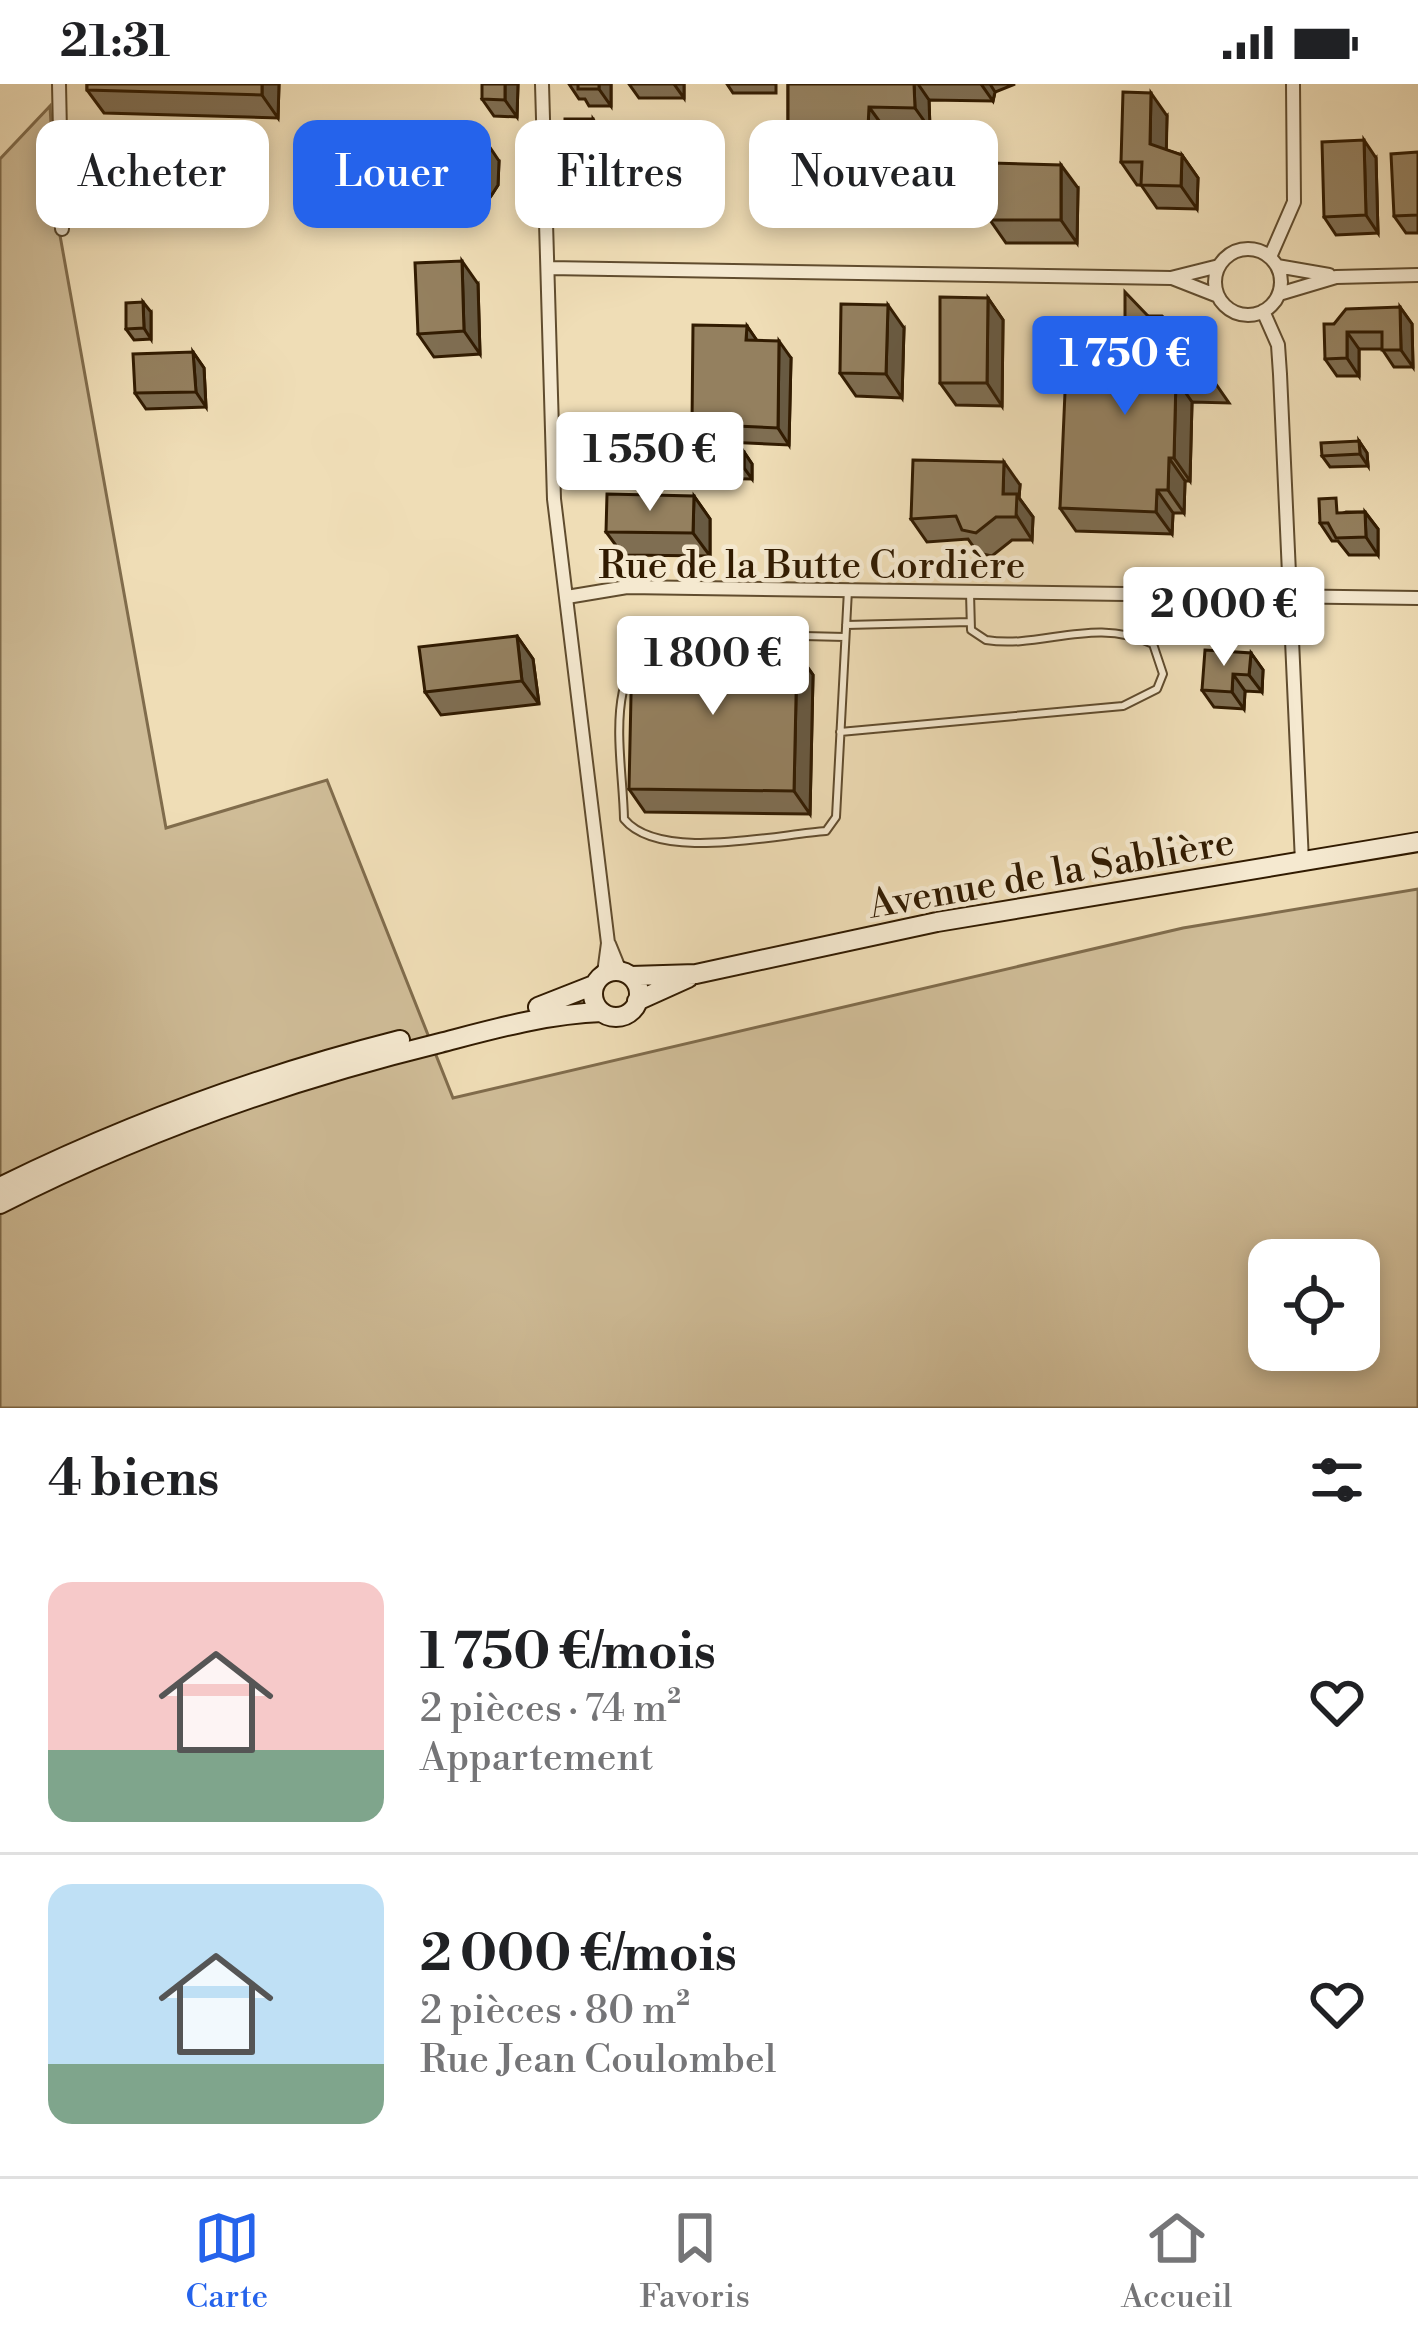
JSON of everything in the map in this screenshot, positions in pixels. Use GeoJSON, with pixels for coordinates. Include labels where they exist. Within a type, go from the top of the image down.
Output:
{"type":"FeatureCollection","features":[{"type":"Feature","properties":{"kind":"main road","name":"Avenue de la Sablière"},"geometry":{"type":"LineString","coordinates":[[0,1187],[116,1134],[262,1079],[544,1005],[612,976],[696,974],[937,922],[1418,842]]}},
{"type":"Feature","properties":{"kind":"main road","name":"Avenue de la Sablière"},"geometry":{"type":"LineString","coordinates":[[602,1012],[622,1016],[638,1001],[696,974]]}},
{"type":"Feature","properties":{"kind":"main road"},"geometry":{"type":"LineString","coordinates":[[602,1012],[593,1000],[612,976],[638,1001]]}},
{"type":"Feature","properties":{"kind":"main road"},"geometry":{"type":"LineString","coordinates":[[0,1204],[172,1128],[334,1071],[548,1016],[602,1012]]}},
{"type":"Feature","properties":{"kind":"street"},"geometry":{"type":"LineString","coordinates":[[59,84],[62,229]]}},
{"type":"Feature","properties":{"kind":"street"},"geometry":{"type":"LineString","coordinates":[[542,84],[554,499],[612,976]]}},
{"type":"Feature","properties":{"kind":"street"},"geometry":{"type":"LineString","coordinates":[[1279,294],[1274,262],[1279,229],[1294,202],[1293,84]]}},
{"type":"Feature","properties":{"kind":"street"},"geometry":{"type":"LineString","coordinates":[[548,268],[1171,278],[1219,266],[1279,229]]}},
{"type":"Feature","properties":{"kind":"street"},"geometry":{"type":"LineString","coordinates":[[1245,249],[1274,262],[1336,277],[1418,275]]}},
{"type":"Feature","properties":{"kind":"street"},"geometry":{"type":"LineString","coordinates":[[1218,296],[1219,266]]}},
{"type":"Feature","properties":{"kind":"street"},"geometry":{"type":"LineString","coordinates":[[1171,278],[1218,296],[1234,312],[1263,311],[1279,294],[1336,277]]}},
{"type":"Feature","properties":{"kind":"street"},"geometry":{"type":"LineString","coordinates":[[1263,311],[1278,345],[1302,862]]}},
{"type":"Feature","properties":{"kind":"street","name":"Rue de la Butte Cordière"},"geometry":{"type":"LineString","coordinates":[[567,597],[627,587],[1418,598]]}},
{"type":"Feature","properties":{"kind":"lane"},"geometry":{"type":"LineString","coordinates":[[845,637],[673,633],[651,640],[636,653],[622,684],[624,819],[637,835],[665,844],[826,831],[836,817],[848,590]]}},
{"type":"Feature","properties":{"kind":"lane"},"geometry":{"type":"LineString","coordinates":[[840,732],[1124,706],[1157,689],[1163,674],[1161,658],[1148,641],[1078,630],[1001,642],[986,640],[971,630],[970,592]]}},
{"type":"Feature","properties":{"kind":"lane"},"geometry":{"type":"LineString","coordinates":[[1148,641],[1159,596]]}},
{"type":"Feature","properties":{"kind":"lane"},"geometry":{"type":"LineString","coordinates":[[846,625],[970,622]]}},
{"type":"Feature","properties":{"kind":"shaded area"},"geometry":{"type":"Polygon","coordinates":[[[50,106],[51,120],[37,120],[50,106]]]}},
{"type":"Feature","properties":{"kind":"shaded area"},"geometry":{"type":"Polygon","coordinates":[[[36,121],[36,228],[59,228],[166,828],[327,780],[453,1098],[1183,928],[1418,889],[1418,1408],[0,1408],[0,159],[36,121]]]}},
{"type":"Feature","properties":{"kind":"building"},"geometry":{"type":"Polygon","coordinates":[[[87,84],[262,84],[262,95],[87,90],[87,84]]]}},
{"type":"Feature","properties":{"kind":"building"},"geometry":{"type":"Polygon","coordinates":[[[482,84],[505,84],[505,100],[482,99],[482,84]]]}},
{"type":"Feature","properties":{"kind":"building"},"geometry":{"type":"Polygon","coordinates":[[[578,84],[599,84],[599,89],[578,89],[578,84]]]}},
{"type":"Feature","properties":{"kind":"building"},"geometry":{"type":"Polygon","coordinates":[[[788,84],[914,84],[915,108],[869,107],[868,120],[788,120],[788,84]]]}},
{"type":"Feature","properties":{"kind":"building"},"geometry":{"type":"Polygon","coordinates":[[[1123,92],[1151,93],[1150,144],[1182,155],[1181,186],[1141,185],[1142,162],[1121,162],[1123,92]]]}},
{"type":"Feature","properties":{"kind":"building"},"geometry":{"type":"Polygon","coordinates":[[[1364,140],[1366,215],[1324,217],[1322,142],[1364,140]]]}},
{"type":"Feature","properties":{"kind":"building"},"geometry":{"type":"Polygon","coordinates":[[[1418,152],[1418,215],[1394,216],[1391,154],[1418,152]]]}},
{"type":"Feature","properties":{"kind":"building"},"geometry":{"type":"Polygon","coordinates":[[[998,163],[1061,165],[1061,220],[998,220],[998,163]]]}},
{"type":"Feature","properties":{"kind":"building"},"geometry":{"type":"Polygon","coordinates":[[[462,261],[464,331],[418,334],[415,263],[462,261]]]}},
{"type":"Feature","properties":{"kind":"building"},"geometry":{"type":"Polygon","coordinates":[[[1125,292],[1148,316],[1162,316],[1186,337],[1185,352],[1213,380],[1176,379],[1174,458],[1169,458],[1168,490],[1157,490],[1156,512],[1060,508],[1066,369],[1108,372],[1111,326],[1125,327],[1125,292]]]}},
{"type":"Feature","properties":{"kind":"building"},"geometry":{"type":"Polygon","coordinates":[[[940,297],[988,298],[987,383],[940,383],[940,297]]]}},
{"type":"Feature","properties":{"kind":"building"},"geometry":{"type":"Polygon","coordinates":[[[143,302],[144,328],[126,329],[126,303],[143,302]]]}},
{"type":"Feature","properties":{"kind":"building"},"geometry":{"type":"Polygon","coordinates":[[[841,304],[888,305],[886,374],[840,373],[841,304]]]}},
{"type":"Feature","properties":{"kind":"building"},"geometry":{"type":"Polygon","coordinates":[[[1400,307],[1401,350],[1382,350],[1382,332],[1347,332],[1347,358],[1325,359],[1324,324],[1334,324],[1346,309],[1400,307]]]}},
{"type":"Feature","properties":{"kind":"building"},"geometry":{"type":"Polygon","coordinates":[[[693,325],[747,326],[746,340],[779,341],[778,428],[692,424],[693,325]]]}},
{"type":"Feature","properties":{"kind":"building"},"geometry":{"type":"Polygon","coordinates":[[[193,352],[196,392],[135,393],[133,354],[193,352]]]}},
{"type":"Feature","properties":{"kind":"building"},"geometry":{"type":"Polygon","coordinates":[[[584,437],[640,438],[639,463],[583,462],[584,437]]]}},
{"type":"Feature","properties":{"kind":"building"},"geometry":{"type":"Polygon","coordinates":[[[1359,441],[1360,454],[1322,456],[1321,443],[1359,441]]]}},
{"type":"Feature","properties":{"kind":"building"},"geometry":{"type":"Polygon","coordinates":[[[677,451],[744,452],[744,468],[677,466],[677,451]]]}},
{"type":"Feature","properties":{"kind":"building"},"geometry":{"type":"Polygon","coordinates":[[[913,460],[1004,462],[1003,494],[1017,494],[1016,517],[996,517],[976,533],[962,530],[956,516],[911,519],[913,460]]]}},
{"type":"Feature","properties":{"kind":"building"},"geometry":{"type":"Polygon","coordinates":[[[607,494],[694,496],[693,533],[606,532],[607,494]]]}},
{"type":"Feature","properties":{"kind":"building"},"geometry":{"type":"Polygon","coordinates":[[[1336,498],[1337,513],[1365,512],[1366,537],[1336,538],[1328,523],[1320,523],[1319,499],[1336,498]]]}},
{"type":"Feature","properties":{"kind":"building"},"geometry":{"type":"Polygon","coordinates":[[[517,636],[522,681],[425,692],[419,647],[517,636]]]}},
{"type":"Feature","properties":{"kind":"building"},"geometry":{"type":"Polygon","coordinates":[[[741,644],[797,652],[794,791],[629,789],[632,649],[741,644]]]}},
{"type":"Feature","properties":{"kind":"building"},"geometry":{"type":"Polygon","coordinates":[[[1205,650],[1251,653],[1249,675],[1233,674],[1232,692],[1202,690],[1205,650]]]}}]}
